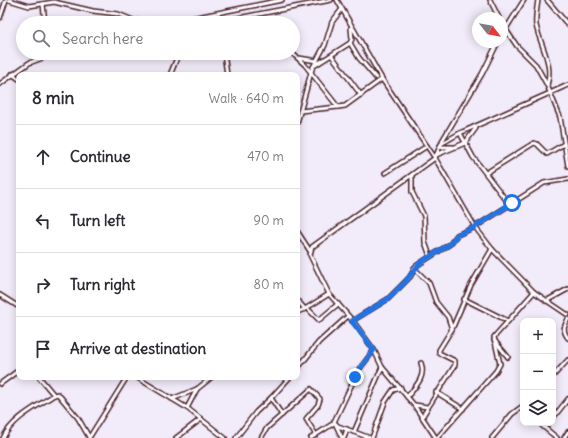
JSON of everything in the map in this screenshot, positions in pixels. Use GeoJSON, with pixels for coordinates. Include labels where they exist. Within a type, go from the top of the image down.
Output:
{"type":"FeatureCollection","features":[{"type":"Feature","properties":{"kind":"street"},"geometry":{"type":"LineString","coordinates":[[0,18],[6,0]]}},
{"type":"Feature","properties":{"kind":"street"},"geometry":{"type":"LineString","coordinates":[[9,0],[29,6],[54,2],[122,16]]}},
{"type":"Feature","properties":{"kind":"street"},"geometry":{"type":"LineString","coordinates":[[202,16],[282,0]]}},
{"type":"Feature","properties":{"kind":"street"},"geometry":{"type":"LineString","coordinates":[[254,16],[331,0]]}},
{"type":"Feature","properties":{"kind":"street"},"geometry":{"type":"LineString","coordinates":[[337,0],[377,72],[436,157],[475,227],[492,249],[534,292],[568,315]]}},
{"type":"Feature","properties":{"kind":"street"},"geometry":{"type":"LineString","coordinates":[[490,0],[496,12]]}},
{"type":"Feature","properties":{"kind":"street"},"geometry":{"type":"LineString","coordinates":[[508,25],[524,0]]}},
{"type":"Feature","properties":{"kind":"street"},"geometry":{"type":"LineString","coordinates":[[538,0],[536,24],[547,56],[549,75],[547,85]]}},
{"type":"Feature","properties":{"kind":"street"},"geometry":{"type":"LineString","coordinates":[[547,0],[568,25]]}},
{"type":"Feature","properties":{"kind":"street"},"geometry":{"type":"LineString","coordinates":[[43,4],[44,16]]}},
{"type":"Feature","properties":{"kind":"street"},"geometry":{"type":"LineString","coordinates":[[342,9],[332,22],[325,45],[313,67],[300,111],[338,108],[345,106],[382,80]]}},
{"type":"Feature","properties":{"kind":"street"},"geometry":{"type":"LineString","coordinates":[[313,67],[350,43],[352,35],[351,26]]}},
{"type":"Feature","properties":{"kind":"street"},"geometry":{"type":"LineString","coordinates":[[508,34],[517,46],[536,65],[547,85],[560,117],[568,166]]}},
{"type":"Feature","properties":{"kind":"street"},"geometry":{"type":"LineString","coordinates":[[350,43],[359,58],[376,78]]}},
{"type":"Feature","properties":{"kind":"street"},"geometry":{"type":"LineString","coordinates":[[436,157],[440,146],[482,74],[495,48]]}},
{"type":"Feature","properties":{"kind":"street"},"geometry":{"type":"LineString","coordinates":[[332,56],[360,95]]}},
{"type":"Feature","properties":{"kind":"street"},"geometry":{"type":"LineString","coordinates":[[300,58],[321,62]]}},
{"type":"Feature","properties":{"kind":"street"},"geometry":{"type":"LineString","coordinates":[[300,59],[338,108]]}},
{"type":"Feature","properties":{"kind":"street"},"geometry":{"type":"LineString","coordinates":[[0,84],[29,63],[37,60]]}},
{"type":"Feature","properties":{"kind":"street"},"geometry":{"type":"LineString","coordinates":[[171,72],[176,60]]}},
{"type":"Feature","properties":{"kind":"street"},"geometry":{"type":"LineString","coordinates":[[225,60],[227,72]]}},
{"type":"Feature","properties":{"kind":"street"},"geometry":{"type":"LineString","coordinates":[[374,85],[377,72]]}},
{"type":"Feature","properties":{"kind":"street"},"geometry":{"type":"LineString","coordinates":[[12,74],[16,77]]}},
{"type":"Feature","properties":{"kind":"street"},"geometry":{"type":"LineString","coordinates":[[440,146],[460,133],[478,127],[568,85]]}},
{"type":"Feature","properties":{"kind":"street"},"geometry":{"type":"LineString","coordinates":[[310,251],[312,247],[412,176],[436,157],[465,143],[469,135],[478,127]]}},
{"type":"Feature","properties":{"kind":"street"},"geometry":{"type":"LineString","coordinates":[[460,133],[465,143],[506,200],[508,206]]}},
{"type":"Feature","properties":{"kind":"street"},"geometry":{"type":"LineString","coordinates":[[486,173],[534,143],[537,144],[546,154],[564,144]]}},
{"type":"Feature","properties":{"kind":"street"},"geometry":{"type":"LineString","coordinates":[[385,173],[427,146]]}},
{"type":"Feature","properties":{"kind":"street"},"geometry":{"type":"LineString","coordinates":[[440,146],[455,147]]}},
{"type":"Feature","properties":{"kind":"street"},"geometry":{"type":"LineString","coordinates":[[412,176],[412,192],[424,216],[424,242],[430,256]]}},
{"type":"Feature","properties":{"kind":"street"},"geometry":{"type":"LineString","coordinates":[[352,321],[388,299],[410,277],[414,268],[450,244],[457,235],[475,227],[544,183],[568,179]]}},
{"type":"Feature","properties":{"kind":"street"},"geometry":{"type":"LineString","coordinates":[[506,200],[512,203]]}},
{"type":"Feature","properties":{"kind":"street"},"geometry":{"type":"LineString","coordinates":[[300,236],[310,251],[313,264],[329,294],[374,350],[382,367],[414,405],[436,438],[484,387],[500,364],[494,340],[495,335],[534,292]]}},
{"type":"Feature","properties":{"kind":"street"},"geometry":{"type":"LineString","coordinates":[[422,417],[436,392],[455,365],[455,361],[439,351],[452,329],[464,300],[492,249]]}},
{"type":"Feature","properties":{"kind":"street"},"geometry":{"type":"LineString","coordinates":[[414,268],[429,283],[436,302],[450,320],[452,329]]}},
{"type":"Feature","properties":{"kind":"street"},"geometry":{"type":"LineString","coordinates":[[546,301],[568,289]]}},
{"type":"Feature","properties":{"kind":"street"},"geometry":{"type":"LineString","coordinates":[[300,311],[329,294]]}},
{"type":"Feature","properties":{"kind":"street"},"geometry":{"type":"LineString","coordinates":[[0,296],[16,305]]}},
{"type":"Feature","properties":{"kind":"street"},"geometry":{"type":"LineString","coordinates":[[464,300],[508,321]]}},
{"type":"Feature","properties":{"kind":"street"},"geometry":{"type":"LineString","coordinates":[[300,303],[319,320],[338,304]]}},
{"type":"Feature","properties":{"kind":"street"},"geometry":{"type":"LineString","coordinates":[[300,365],[319,342],[348,316]]}},
{"type":"Feature","properties":{"kind":"street"},"geometry":{"type":"LineString","coordinates":[[568,319],[564,332],[568,338]]}},
{"type":"Feature","properties":{"kind":"street"},"geometry":{"type":"LineString","coordinates":[[450,320],[455,320]]}},
{"type":"Feature","properties":{"kind":"street"},"geometry":{"type":"LineString","coordinates":[[494,340],[508,357]]}},
{"type":"Feature","properties":{"kind":"street"},"geometry":{"type":"LineString","coordinates":[[311,438],[335,424],[358,371],[374,350]]}},
{"type":"Feature","properties":{"kind":"street"},"geometry":{"type":"LineString","coordinates":[[556,373],[568,360]]}},
{"type":"Feature","properties":{"kind":"street"},"geometry":{"type":"LineString","coordinates":[[407,397],[422,376],[424,370],[421,363]]}},
{"type":"Feature","properties":{"kind":"street"},"geometry":{"type":"LineString","coordinates":[[355,438],[355,433],[382,367]]}},
{"type":"Feature","properties":{"kind":"street"},"geometry":{"type":"LineString","coordinates":[[0,384],[16,372]]}},
{"type":"Feature","properties":{"kind":"street"},"geometry":{"type":"LineString","coordinates":[[42,380],[54,395]]}},
{"type":"Feature","properties":{"kind":"street"},"geometry":{"type":"LineString","coordinates":[[2,438],[7,430],[27,412],[58,394],[72,409],[89,438],[125,380]]}},
{"type":"Feature","properties":{"kind":"street"},"geometry":{"type":"LineString","coordinates":[[141,380],[187,408],[226,438]]}},
{"type":"Feature","properties":{"kind":"street"},"geometry":{"type":"LineString","coordinates":[[172,399],[197,389],[208,380]]}},
{"type":"Feature","properties":{"kind":"street"},"geometry":{"type":"LineString","coordinates":[[236,438],[256,412],[287,380]]}},
{"type":"Feature","properties":{"kind":"street"},"geometry":{"type":"LineString","coordinates":[[335,424],[371,438],[385,402],[393,390],[401,388]]}},
{"type":"Feature","properties":{"kind":"street"},"geometry":{"type":"LineString","coordinates":[[187,408],[197,389]]}},
{"type":"Feature","properties":{"kind":"street"},"geometry":{"type":"LineString","coordinates":[[261,438],[267,428],[310,390],[312,390],[320,400],[306,419],[316,435]]}},
{"type":"Feature","properties":{"kind":"street"},"geometry":{"type":"LineString","coordinates":[[436,392],[463,408]]}},
{"type":"Feature","properties":{"kind":"street"},"geometry":{"type":"LineString","coordinates":[[271,398],[282,415]]}},
{"type":"Feature","properties":{"kind":"street"},"geometry":{"type":"LineString","coordinates":[[556,414],[568,399]]}},
{"type":"Feature","properties":{"kind":"street"},"geometry":{"type":"LineString","coordinates":[[414,405],[427,407]]}},
{"type":"Feature","properties":{"kind":"street"},"geometry":{"type":"LineString","coordinates":[[492,438],[503,424],[520,410]]}},
{"type":"Feature","properties":{"kind":"street"},"geometry":{"type":"LineString","coordinates":[[176,438],[201,419]]}},
{"type":"Feature","properties":{"kind":"street"},"geometry":{"type":"LineString","coordinates":[[335,424],[343,438]]}},
{"type":"Feature","properties":{"kind":"street"},"geometry":{"type":"LineString","coordinates":[[545,428],[557,438]]}},
{"type":"Feature","properties":{"kind":"street"},"geometry":{"type":"LineString","coordinates":[[343,438],[347,429]]}},
{"type":"Feature","properties":{"kind":"street"},"geometry":{"type":"LineString","coordinates":[[564,438],[568,432]]}},
{"type":"Feature","properties":{"kind":"street"},"geometry":{"type":"LineString","coordinates":[[218,433],[219,438]]}},
{"type":"Feature","properties":{"kind":"street"},"geometry":{"type":"LineString","coordinates":[[495,435],[499,438]]}},
{"type":"Feature","properties":{"kind":"route"},"geometry":{"type":"LineString","coordinates":[[355,377],[374,350],[352,321],[388,299],[410,277],[416,266],[450,244],[457,235],[475,227],[512,203]]}}]}
